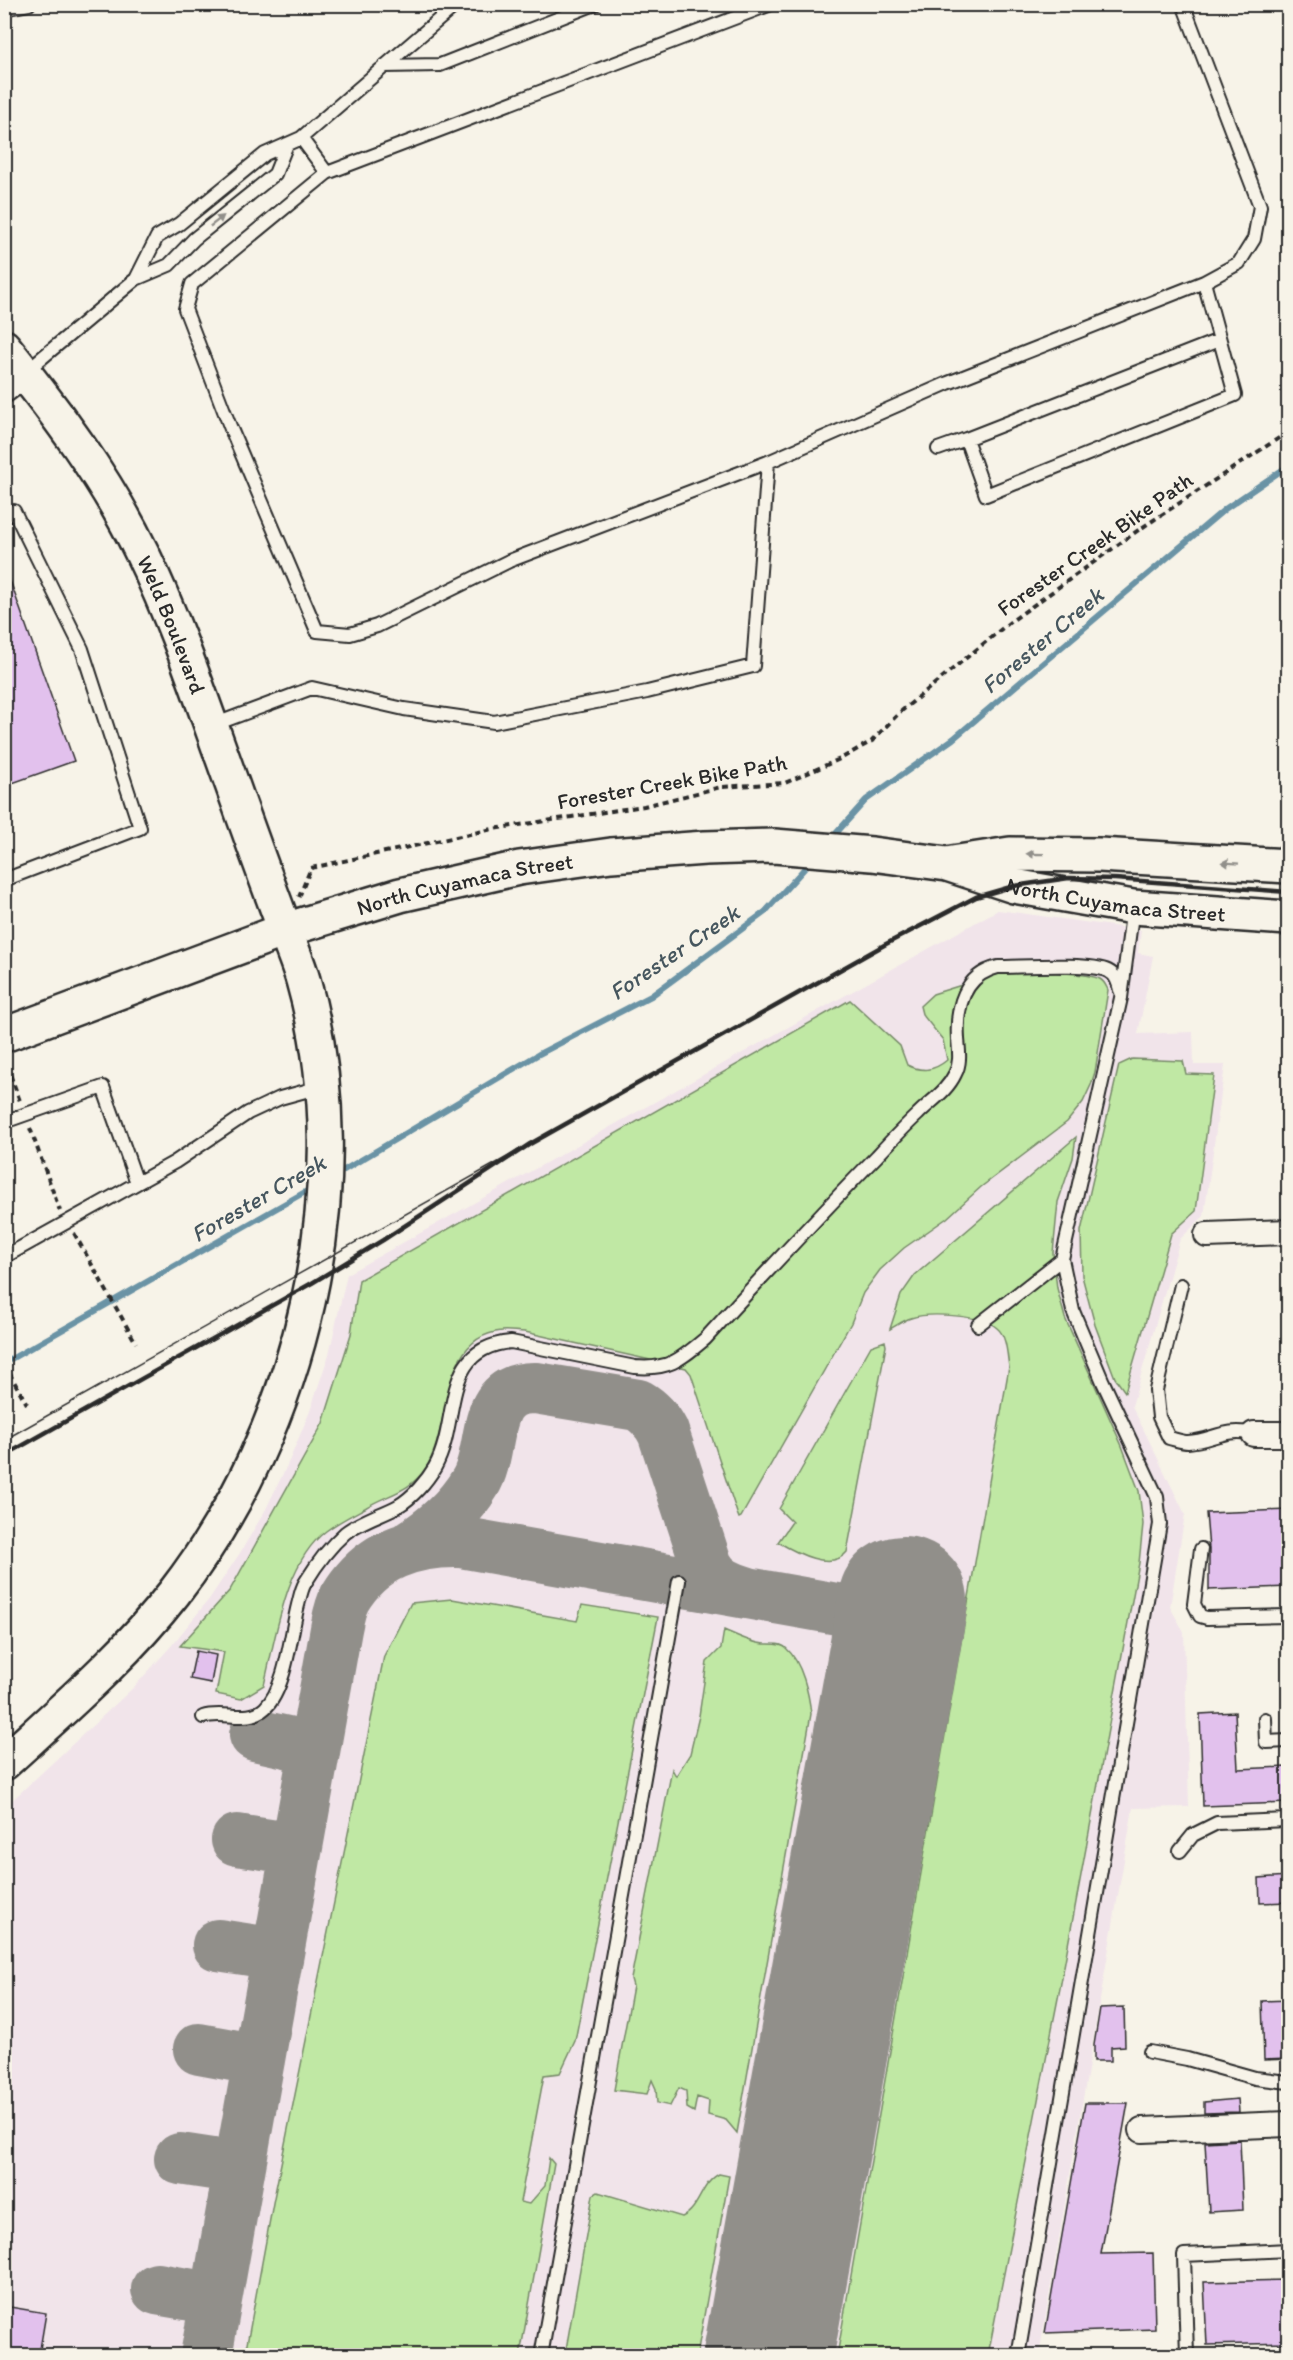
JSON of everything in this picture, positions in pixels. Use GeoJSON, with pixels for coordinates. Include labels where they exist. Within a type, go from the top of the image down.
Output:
{"type":"FeatureCollection","features":[{"type":"Feature","properties":{"kind":"main road","name":"Weld Boulevard"},"geometry":{"type":"LineString","coordinates":[[4,347],[15,380],[92,465],[134,537],[160,593],[303,979],[317,1053],[324,1129],[324,1164],[317,1247],[307,1310],[290,1370],[252,1466],[222,1522],[174,1593],[154,1618],[86,1688],[4,1763]]}},
{"type":"Feature","properties":{"kind":"main road","name":"North Cuyamaca Street"},"geometry":{"type":"LineString","coordinates":[[4,1035],[285,930],[400,895],[519,868],[611,855],[705,848],[774,846],[872,854],[947,864],[1014,886],[1133,907],[1288,918]]}},
{"type":"Feature","properties":{"kind":"main road","name":"North Cuyamaca Street"},"geometry":{"type":"LineString","coordinates":[[947,864],[1010,854],[1099,855],[1288,866]]}},
{"type":"Feature","properties":{"kind":"street"},"geometry":{"type":"LineString","coordinates":[[1207,1235],[1288,1232]]}},
{"type":"Feature","properties":{"kind":"street"},"geometry":{"type":"LineString","coordinates":[[1254,1434],[1288,1434]]}},
{"type":"Feature","properties":{"kind":"street"},"geometry":{"type":"LineString","coordinates":[[1142,2130],[1288,2124]]}},
{"type":"Feature","properties":{"kind":"lane"},"geometry":{"type":"LineString","coordinates":[[4,9],[29,4]]}},
{"type":"Feature","properties":{"kind":"lane"},"geometry":{"type":"LineString","coordinates":[[136,279],[157,237],[179,224],[265,154],[301,138],[457,4]]}},
{"type":"Feature","properties":{"kind":"lane"},"geometry":{"type":"LineString","coordinates":[[384,66],[440,65],[595,4]]}},
{"type":"Feature","properties":{"kind":"lane"},"geometry":{"type":"LineString","coordinates":[[771,4],[327,173],[192,284],[185,309],[231,429],[317,631],[350,634],[377,626],[509,561],[768,462],[948,383],[1204,282],[1239,263],[1254,239],[1260,206],[1183,4]]}},
{"type":"Feature","properties":{"kind":"lane"},"geometry":{"type":"LineString","coordinates":[[301,138],[327,173]]}},
{"type":"Feature","properties":{"kind":"lane"},"geometry":{"type":"LineString","coordinates":[[15,380],[136,279],[169,264],[194,239],[275,174],[287,144]]}},
{"type":"Feature","properties":{"kind":"lane"},"geometry":{"type":"LineString","coordinates":[[179,224],[194,239]]}},
{"type":"Feature","properties":{"kind":"lane"},"geometry":{"type":"LineString","coordinates":[[966,439],[986,495],[1235,395],[1204,282]]}},
{"type":"Feature","properties":{"kind":"lane"},"geometry":{"type":"LineString","coordinates":[[938,449],[1219,340]]}},
{"type":"Feature","properties":{"kind":"lane"},"geometry":{"type":"LineString","coordinates":[[210,726],[312,688],[404,709],[494,722],[646,692],[753,666],[768,462]]}},
{"type":"Feature","properties":{"kind":"lane"},"geometry":{"type":"LineString","coordinates":[[4,514],[14,511],[82,649],[140,828],[4,880]]}},
{"type":"Feature","properties":{"kind":"lane"},"geometry":{"type":"LineString","coordinates":[[1018,2355],[1160,1524],[1157,1497],[1103,1382],[1073,1311],[1062,1259],[1122,994],[1133,907]]}},
{"type":"Feature","properties":{"kind":"lane"},"geometry":{"type":"LineString","coordinates":[[204,1717],[214,1713],[252,1715],[265,1708],[277,1691],[303,1586],[322,1557],[346,1533],[400,1505],[422,1485],[436,1466],[445,1440],[457,1383],[464,1365],[480,1350],[497,1343],[511,1342],[635,1367],[652,1368],[666,1366],[682,1359],[705,1340],[864,1169],[943,1092],[956,1073],[960,1058],[958,1017],[962,999],[972,981],[984,970],[998,967],[1088,967],[1107,970],[1116,978],[1122,994]]}},
{"type":"Feature","properties":{"kind":"lane"},"geometry":{"type":"LineString","coordinates":[[4,1257],[176,1162],[248,1113],[280,1098],[321,1086]]}},
{"type":"Feature","properties":{"kind":"lane"},"geometry":{"type":"LineString","coordinates":[[4,1122],[103,1087],[137,1183]]}},
{"type":"Feature","properties":{"kind":"lane"},"geometry":{"type":"LineString","coordinates":[[978,1325],[1062,1259]]}},
{"type":"Feature","properties":{"kind":"lane"},"geometry":{"type":"LineString","coordinates":[[1181,1285],[1156,1390],[1158,1417],[1169,1438],[1188,1442],[1222,1433],[1242,1431],[1254,1434]]}},
{"type":"Feature","properties":{"kind":"lane"},"geometry":{"type":"LineString","coordinates":[[1201,1549],[1194,1604],[1200,1616],[1208,1618],[1288,1616]]}},
{"type":"Feature","properties":{"kind":"lane"},"geometry":{"type":"LineString","coordinates":[[541,2355],[679,1581]]}},
{"type":"Feature","properties":{"kind":"lane"},"geometry":{"type":"LineString","coordinates":[[1265,1719],[1266,1742],[1288,1741]]}},
{"type":"Feature","properties":{"kind":"lane"},"geometry":{"type":"LineString","coordinates":[[1180,1851],[1193,1835],[1217,1823],[1288,1820]]}},
{"type":"Feature","properties":{"kind":"lane"},"geometry":{"type":"LineString","coordinates":[[1150,2052],[1187,2059],[1255,2078],[1288,2082]]}},
{"type":"Feature","properties":{"kind":"lane"},"geometry":{"type":"LineString","coordinates":[[1187,2355],[1184,2255],[1288,2250]]}},
{"type":"Feature","properties":{"kind":"path","name":"Forester Creek Bike Path"},"geometry":{"type":"LineString","coordinates":[[285,930],[311,868],[493,829],[644,806],[721,787],[784,783],[840,759],[872,741],[899,713],[1010,622],[1140,529],[1288,432]]}},
{"type":"Feature","properties":{"kind":"path"},"geometry":{"type":"LineString","coordinates":[[4,1060],[59,1210],[85,1250],[136,1343]]}},
{"type":"Feature","properties":{"kind":"path"},"geometry":{"type":"LineString","coordinates":[[4,1364],[27,1404]]}},
{"type":"Feature","properties":{"kind":"shaded area"},"geometry":{"type":"Polygon","coordinates":[[[998,910],[1141,930],[1138,953],[1153,956],[1138,1034],[1193,1032],[1194,1065],[1225,1065],[1204,1216],[1180,1239],[1132,1406],[1185,1514],[1170,1607],[1184,1632],[1189,1807],[1133,1808],[1039,2355],[5,2356],[5,1807],[134,1687],[210,1598],[240,1553],[266,1509],[310,1411],[329,1354],[347,1274],[998,910]]]}},
{"type":"Feature","properties":{"kind":"green space"},"geometry":{"type":"Polygon","coordinates":[[[1000,973],[1079,974],[1100,979],[1105,984],[1108,990],[1095,1072],[1083,1102],[1067,1122],[981,1187],[947,1218],[904,1248],[880,1270],[863,1293],[851,1323],[741,1517],[739,1518],[737,1513],[691,1374],[686,1368],[525,1332],[502,1331],[481,1337],[466,1349],[456,1366],[434,1452],[425,1469],[405,1488],[340,1522],[326,1531],[312,1545],[301,1561],[284,1602],[264,1685],[241,1699],[216,1694],[224,1652],[180,1646],[230,1590],[323,1423],[351,1334],[359,1280],[850,1000],[900,1046],[907,1065],[918,1069],[933,1068],[947,1060],[943,1040],[922,1014],[920,1006],[933,994],[1000,973]]]}},
{"type":"Feature","properties":{"kind":"green space"},"geometry":{"type":"Polygon","coordinates":[[[1132,1059],[1183,1061],[1186,1074],[1214,1075],[1196,1211],[1171,1234],[1125,1392],[1115,1378],[1095,1325],[1082,1276],[1081,1231],[1119,1065],[1132,1059]]]}},
{"type":"Feature","properties":{"kind":"green space"},"geometry":{"type":"Polygon","coordinates":[[[1076,1137],[1073,1158],[1058,1202],[1053,1253],[1057,1288],[1065,1318],[1122,1446],[1139,1491],[1143,1524],[1139,1563],[1060,1988],[988,2355],[837,2356],[1009,1367],[1006,1346],[1000,1331],[980,1320],[942,1315],[919,1316],[890,1329],[901,1295],[915,1275],[1076,1137]]]}},
{"type":"Feature","properties":{"kind":"green space"},"geometry":{"type":"Polygon","coordinates":[[[885,1341],[886,1346],[847,1552],[840,1558],[832,1560],[803,1555],[778,1542],[792,1522],[779,1509],[871,1346],[885,1341]]]}},
{"type":"Feature","properties":{"kind":"green space"},"geometry":{"type":"Polygon","coordinates":[[[452,1599],[577,1621],[582,1605],[658,1617],[575,2041],[560,2073],[544,2075],[520,2202],[529,2204],[545,2186],[549,2158],[554,2164],[520,2355],[245,2355],[273,2203],[384,1656],[411,1603],[452,1599]]]}},
{"type":"Feature","properties":{"kind":"green space"},"geometry":{"type":"Polygon","coordinates":[[[724,1630],[754,1642],[784,1646],[792,1654],[800,1670],[811,1714],[737,2133],[726,2120],[708,2115],[709,2101],[697,2097],[694,2112],[687,2108],[686,2091],[679,2088],[670,2106],[657,2103],[656,2089],[652,2080],[647,2094],[614,2090],[633,1986],[631,1979],[672,1769],[676,1776],[690,1754],[699,1716],[707,1662],[721,1648],[724,1630]]]}},
{"type":"Feature","properties":{"kind":"green space"},"geometry":{"type":"Polygon","coordinates":[[[719,2174],[729,2176],[697,2355],[565,2355],[593,2195],[598,2192],[682,2217],[693,2208],[708,2184],[719,2174]]]}},
{"type":"Feature","properties":{"kind":"building"},"geometry":{"type":"Polygon","coordinates":[[[4,572],[7,572],[74,761],[4,786],[4,572]]]}},
{"type":"Feature","properties":{"kind":"building"},"geometry":{"type":"Polygon","coordinates":[[[1288,1510],[1288,1587],[1209,1590],[1206,1513],[1288,1510]]]}},
{"type":"Feature","properties":{"kind":"building"},"geometry":{"type":"Polygon","coordinates":[[[196,1651],[216,1655],[211,1683],[190,1679],[196,1651]]]}},
{"type":"Feature","properties":{"kind":"building"},"geometry":{"type":"Polygon","coordinates":[[[1235,1712],[1238,1769],[1288,1767],[1288,1803],[1203,1806],[1200,1714],[1235,1712]]]}},
{"type":"Feature","properties":{"kind":"building"},"geometry":{"type":"Polygon","coordinates":[[[1288,1876],[1288,1902],[1260,1903],[1259,1878],[1288,1876]]]}},
{"type":"Feature","properties":{"kind":"building"},"geometry":{"type":"Polygon","coordinates":[[[1288,2000],[1288,2059],[1264,2060],[1262,2001],[1288,2000]]]}},
{"type":"Feature","properties":{"kind":"building"},"geometry":{"type":"Polygon","coordinates":[[[1124,2007],[1125,2046],[1111,2047],[1111,2061],[1094,2061],[1100,2008],[1124,2007]]]}},
{"type":"Feature","properties":{"kind":"building"},"geometry":{"type":"Polygon","coordinates":[[[1238,2099],[1239,2112],[1204,2113],[1204,2102],[1238,2099]]]}},
{"type":"Feature","properties":{"kind":"building"},"geometry":{"type":"Polygon","coordinates":[[[1085,2103],[1128,2103],[1101,2254],[1153,2253],[1155,2329],[1045,2333],[1085,2103]]]}},
{"type":"Feature","properties":{"kind":"building"},"geometry":{"type":"Polygon","coordinates":[[[1240,2140],[1243,2210],[1209,2212],[1205,2142],[1240,2140]]]}},
{"type":"Feature","properties":{"kind":"building"},"geometry":{"type":"Polygon","coordinates":[[[1288,2280],[1288,2343],[1207,2345],[1204,2282],[1288,2280]]]}},
{"type":"Feature","properties":{"kind":"building"},"geometry":{"type":"Polygon","coordinates":[[[4,2306],[46,2313],[39,2355],[4,2355],[4,2306]]]}},
{"type":"Feature","properties":{"kind":"waterway","name":"Forester Creek"},"geometry":{"type":"LineString","coordinates":[[830,840],[866,800],[953,739],[1225,509],[1288,466]]}},
{"type":"Feature","properties":{"kind":"waterway","name":"Forester Creek"},"geometry":{"type":"LineString","coordinates":[[334,1176],[539,1054],[651,996],[765,912],[813,859]]}},
{"type":"Feature","properties":{"kind":"waterway","name":"Forester Creek"},"geometry":{"type":"LineString","coordinates":[[4,1363],[312,1188]]}},
{"type":"Feature","properties":{"kind":"taxiway"},"geometry":{"type":"LineString","coordinates":[[409,1547],[446,1519],[475,1483],[481,1469],[492,1422],[497,1408],[505,1397],[518,1390],[536,1388],[638,1405],[650,1413],[663,1432],[707,1566],[719,1580],[748,1593]]}},
{"type":"Feature","properties":{"kind":"taxiway"},"geometry":{"type":"LineString","coordinates":[[206,2356],[339,1613],[355,1583],[380,1561],[395,1553],[426,1544],[460,1542],[899,1620]]}},
{"type":"Feature","properties":{"kind":"taxiway"},"geometry":{"type":"LineString","coordinates":[[255,1735],[314,1748]]}},
{"type":"Feature","properties":{"kind":"taxiway"},"geometry":{"type":"LineString","coordinates":[[237,1840],[296,1849]]}},
{"type":"Feature","properties":{"kind":"taxiway"},"geometry":{"type":"LineString","coordinates":[[218,1945],[277,1954]]}},
{"type":"Feature","properties":{"kind":"taxiway"},"geometry":{"type":"LineString","coordinates":[[199,2049],[259,2060]]}},
{"type":"Feature","properties":{"kind":"taxiway"},"geometry":{"type":"LineString","coordinates":[[180,2159],[239,2168]]}},
{"type":"Feature","properties":{"kind":"taxiway"},"geometry":{"type":"LineString","coordinates":[[157,2289],[216,2299]]}},
{"type":"Feature","properties":{"kind":"runway"},"geometry":{"type":"LineString","coordinates":[[768,2356],[903,1601]]}},
{"type":"Feature","properties":{"kind":"tram line"},"geometry":{"type":"LineString","coordinates":[[4,1440],[530,1144]]}},
{"type":"Feature","properties":{"kind":"railway"},"geometry":{"type":"LineString","coordinates":[[4,1456],[312,1283],[383,1240],[530,1144],[886,944],[976,897],[1014,886],[1069,878],[1115,879],[1288,892]]}}]}
